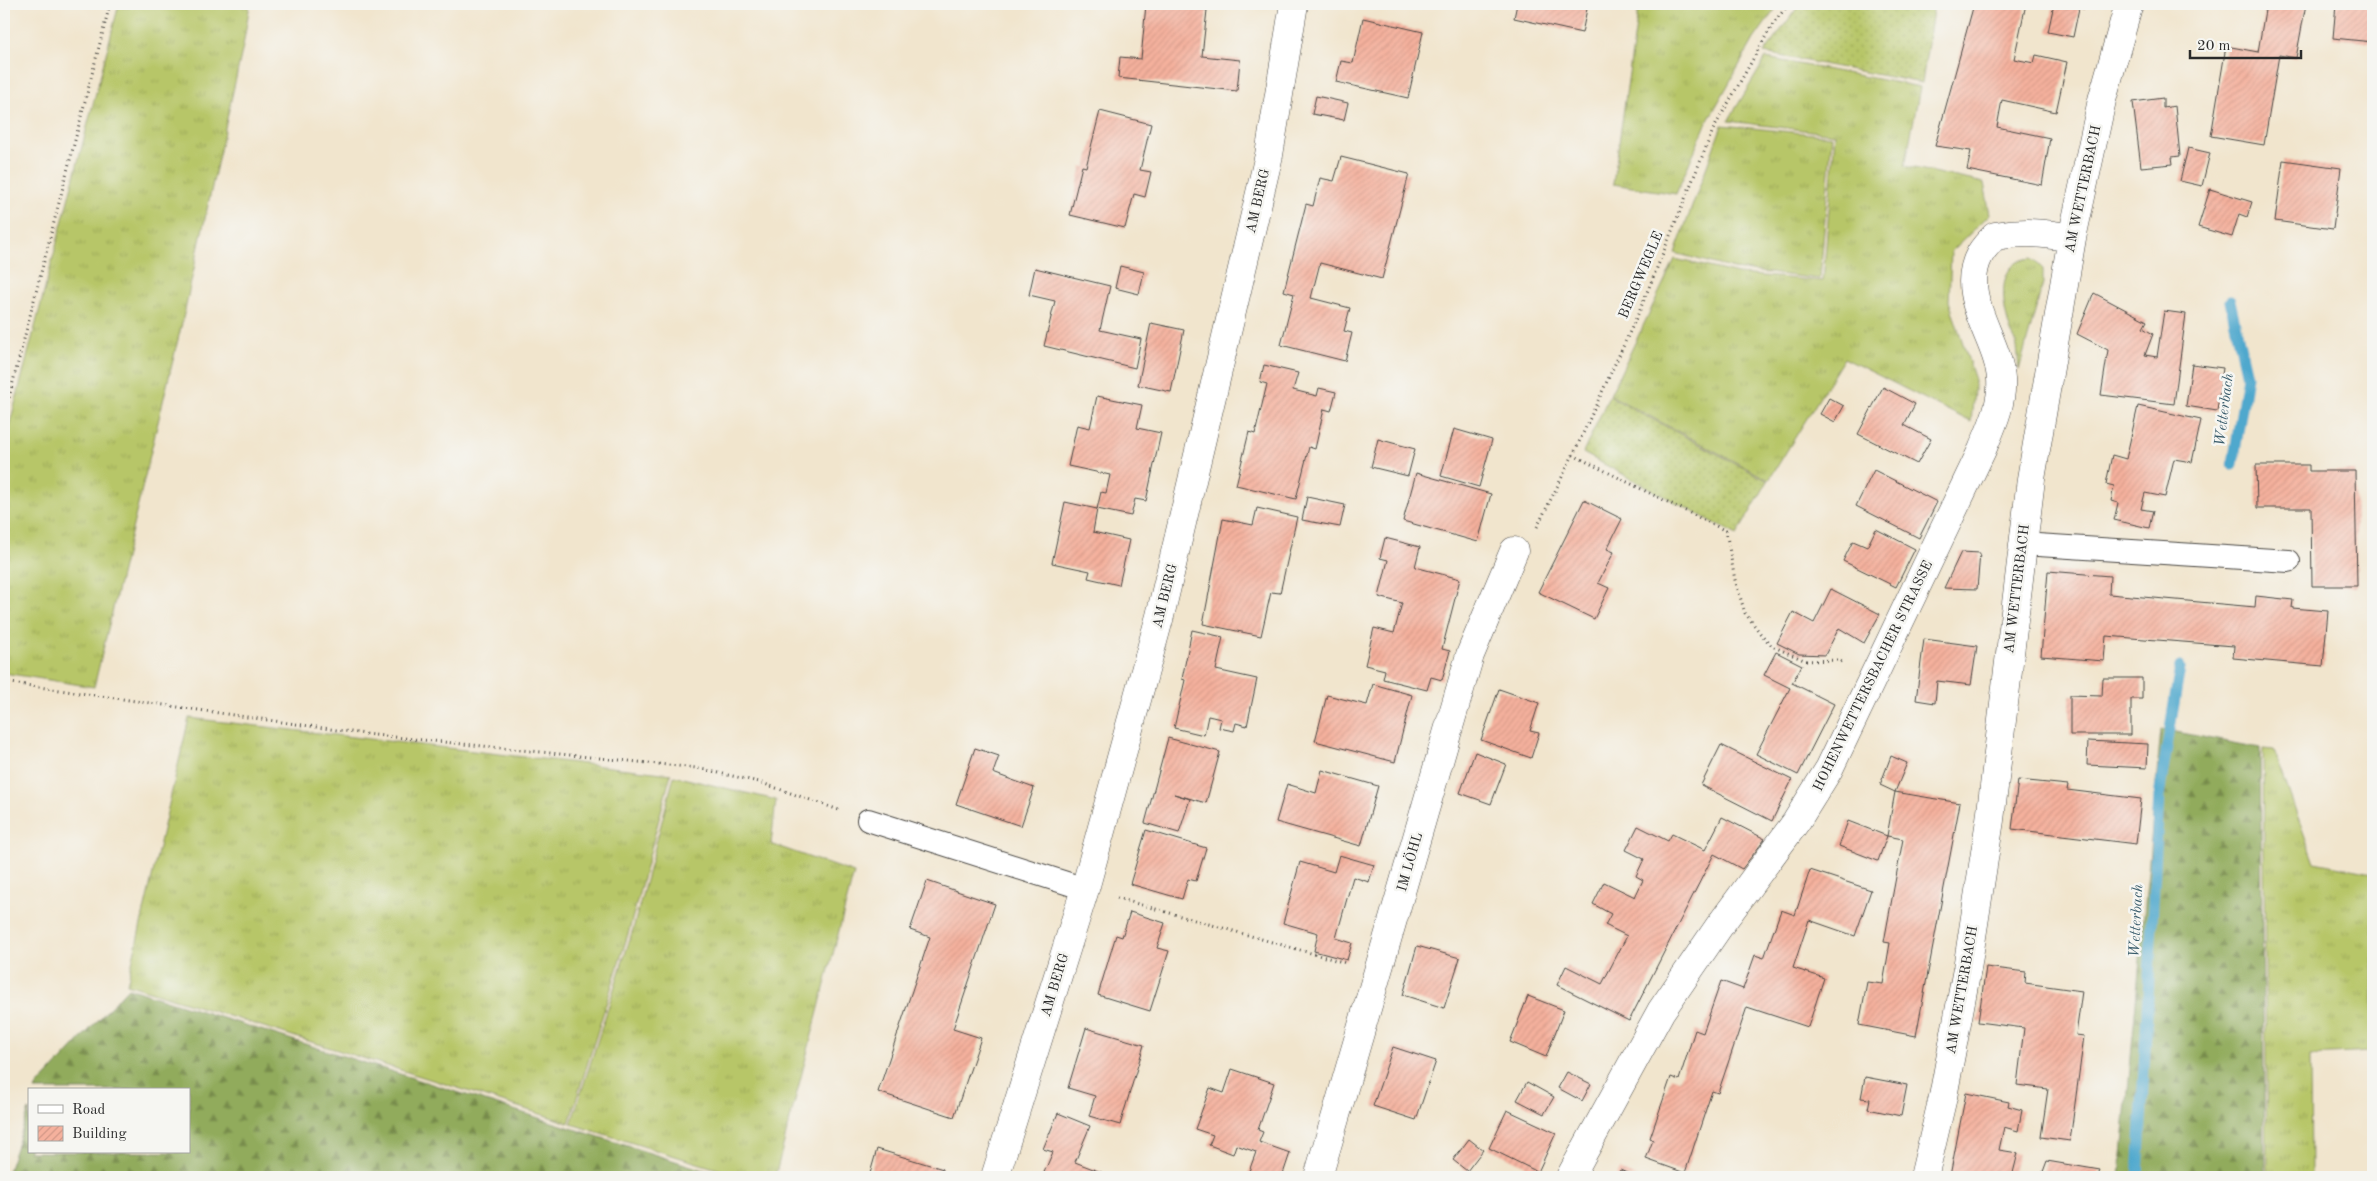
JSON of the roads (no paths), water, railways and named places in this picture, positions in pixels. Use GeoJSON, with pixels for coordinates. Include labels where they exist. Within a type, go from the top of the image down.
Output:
{"type":"FeatureCollection","features":[{"type":"Feature","properties":{"kind":"street","name":"AM BERG"},"geometry":{"type":"LineString","coordinates":[[995,1177],[1085,889],[1160,616],[1198,464],[1269,155],[1294,4]]}},
{"type":"Feature","properties":{"kind":"street","name":"AM WETTERBACH"},"geometry":{"type":"LineString","coordinates":[[1924,1177],[1943,1097],[1970,950],[1991,810],[2031,479],[2072,238],[2102,100],[2129,4]]}},
{"type":"Feature","properties":{"kind":"street","name":"HOHENWETTERSBACHER STRASSE"},"geometry":{"type":"LineString","coordinates":[[1570,1177],[1661,1011],[1720,925],[1814,795],[1829,769],[1982,450],[1994,420],[2000,397],[2001,379],[1990,340],[1977,309],[1972,280],[1980,254],[1995,236],[2004,234],[2038,232],[2072,238]]}},
{"type":"Feature","properties":{"kind":"street","name":"IM LÖHL"},"geometry":{"type":"LineString","coordinates":[[1318,1177],[1470,655],[1514,550]]}},
{"type":"Feature","properties":{"kind":"lane"},"geometry":{"type":"LineString","coordinates":[[2022,544],[2289,561]]}},
{"type":"Feature","properties":{"kind":"lane"},"geometry":{"type":"LineString","coordinates":[[868,820],[1085,889]]}},
{"type":"Feature","properties":{"kind":"waterway","name":"Wetterbach"},"geometry":{"type":"LineString","coordinates":[[2230,301],[2247,376],[2233,464]]}},
{"type":"Feature","properties":{"kind":"waterway","name":"Wetterbach"},"geometry":{"type":"LineString","coordinates":[[2138,1177],[2159,796],[2180,667]]}}]}
